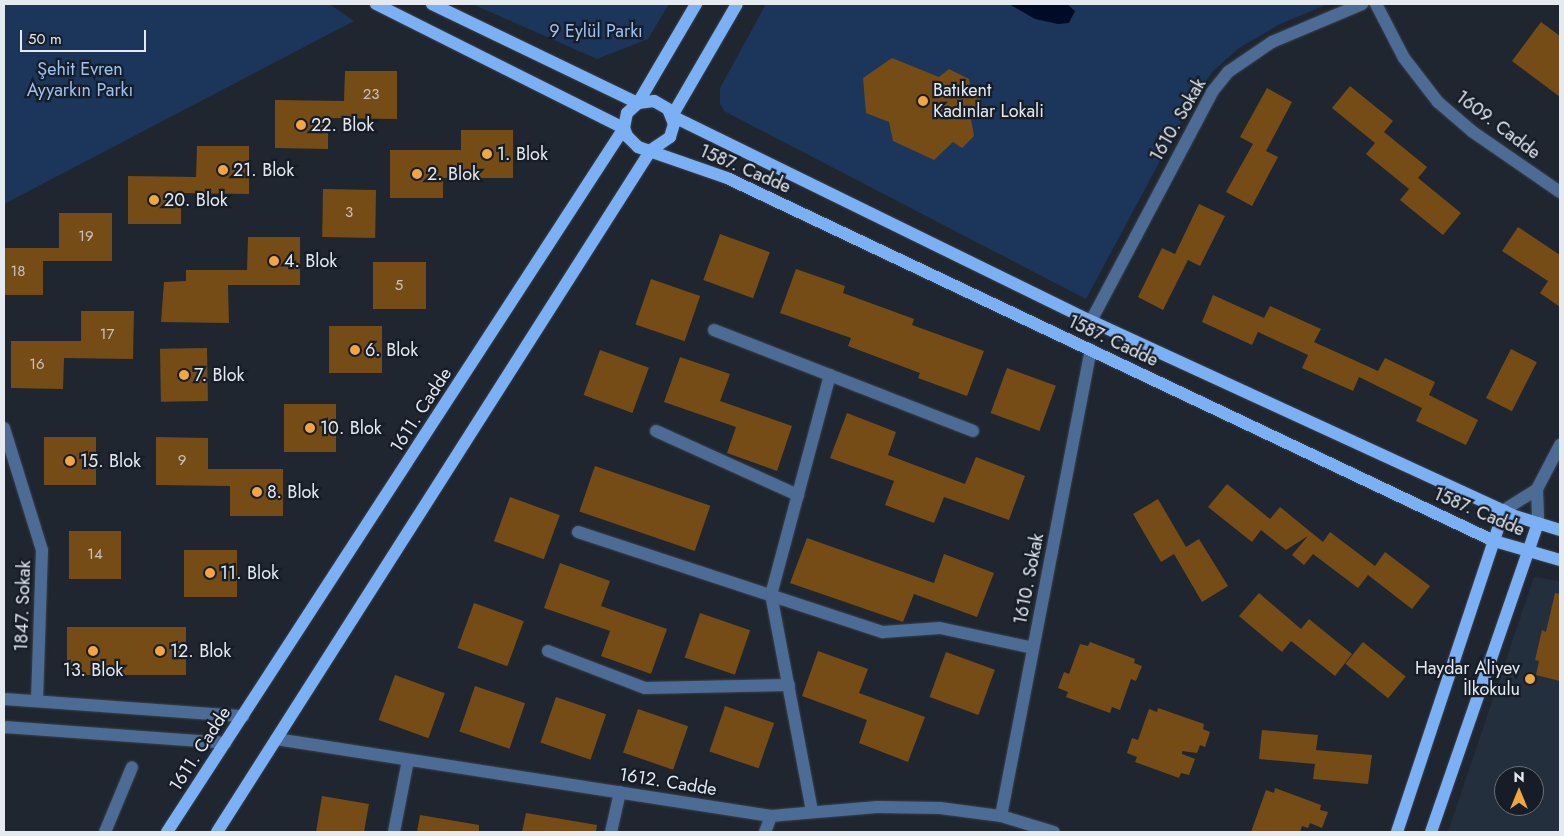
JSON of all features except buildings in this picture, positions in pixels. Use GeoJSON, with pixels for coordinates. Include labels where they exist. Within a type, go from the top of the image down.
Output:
{"type":"FeatureCollection","features":[{"type":"Feature","properties":{"kind":"main road"},"geometry":{"type":"LineString","coordinates":[[376,4],[624,128],[631,142],[651,150]]}},
{"type":"Feature","properties":{"kind":"main road"},"geometry":{"type":"LineString","coordinates":[[432,4],[638,103],[646,100],[662,104],[672,116]]}},
{"type":"Feature","properties":{"kind":"main road","name":"1611. Cadde"},"geometry":{"type":"LineString","coordinates":[[168,832],[624,128],[628,113],[638,103],[696,4]]}},
{"type":"Feature","properties":{"kind":"main road"},"geometry":{"type":"LineString","coordinates":[[217,832],[651,150],[670,137],[672,116],[737,4]]}},
{"type":"Feature","properties":{"kind":"main road","name":"1587. Cadde"},"geometry":{"type":"LineString","coordinates":[[672,116],[1091,321],[1504,510],[1538,524],[1560,530]]}},
{"type":"Feature","properties":{"kind":"main road","name":"1587. Cadde"},"geometry":{"type":"LineString","coordinates":[[651,150],[727,178],[1494,541],[1560,560]]}},
{"type":"Feature","properties":{"kind":"main road"},"geometry":{"type":"LineString","coordinates":[[1398,832],[1504,510]]}},
{"type":"Feature","properties":{"kind":"main road"},"geometry":{"type":"LineString","coordinates":[[1431,832],[1538,524]]}},
{"type":"Feature","properties":{"kind":"street","name":"1610. Sokak"},"geometry":{"type":"LineString","coordinates":[[1091,321],[1212,92],[1228,72],[1272,42],[1362,4]]}},
{"type":"Feature","properties":{"kind":"street","name":"1609. Cadde"},"geometry":{"type":"LineString","coordinates":[[1376,4],[1404,58],[1438,102],[1473,132],[1560,192]]}},
{"type":"Feature","properties":{"kind":"street"},"geometry":{"type":"LineString","coordinates":[[714,330],[973,431]]}},
{"type":"Feature","properties":{"kind":"street","name":"1610. Sokak"},"geometry":{"type":"LineString","coordinates":[[1002,816],[1090,350]]}},
{"type":"Feature","properties":{"kind":"street"},"geometry":{"type":"LineString","coordinates":[[812,811],[772,595],[830,375]]}},
{"type":"Feature","properties":{"kind":"street","name":"1847. Sokak"},"geometry":{"type":"LineString","coordinates":[[4,428],[42,550],[37,701]]}},
{"type":"Feature","properties":{"kind":"street"},"geometry":{"type":"LineString","coordinates":[[656,431],[798,495]]}},
{"type":"Feature","properties":{"kind":"street"},"geometry":{"type":"LineString","coordinates":[[1538,524],[1537,489],[1560,445]]}},
{"type":"Feature","properties":{"kind":"street"},"geometry":{"type":"LineString","coordinates":[[1504,510],[1537,489]]}},
{"type":"Feature","properties":{"kind":"street"},"geometry":{"type":"LineString","coordinates":[[578,532],[883,632],[940,628],[1033,648]]}},
{"type":"Feature","properties":{"kind":"street"},"geometry":{"type":"LineString","coordinates":[[548,651],[645,688],[788,685]]}},
{"type":"Feature","properties":{"kind":"street"},"geometry":{"type":"LineString","coordinates":[[4,699],[243,716]]}},
{"type":"Feature","properties":{"kind":"street"},"geometry":{"type":"LineString","coordinates":[[4,728],[225,743]]}},
{"type":"Feature","properties":{"kind":"street","name":"1612. Cadde"},"geometry":{"type":"LineString","coordinates":[[276,739],[772,816],[812,811],[909,807],[1002,816],[1054,832]]}},
{"type":"Feature","properties":{"kind":"street"},"geometry":{"type":"LineString","coordinates":[[394,832],[408,760]]}},
{"type":"Feature","properties":{"kind":"street"},"geometry":{"type":"LineString","coordinates":[[106,832],[132,767]]}},
{"type":"Feature","properties":{"kind":"street"},"geometry":{"type":"LineString","coordinates":[[611,832],[620,792]]}},
{"type":"Feature","properties":{"kind":"street"},"geometry":{"type":"LineString","coordinates":[[766,832],[772,816]]}},
{"type":"Feature","properties":{"kind":"shaded area"},"geometry":{"type":"Polygon","coordinates":[[[1009,4],[1067,4],[1075,11],[1069,23],[1058,24],[1035,19],[1009,4]]]}},
{"type":"Feature","properties":{"kind":"shaded area","name":"Haydar Aliyev İlkokulu"},"geometry":{"type":"Polygon","coordinates":[[[1534,577],[1560,581],[1560,832],[1448,832],[1534,577]]]}},
{"type":"Feature","properties":{"kind":"green space","name":"Şehit Evren Ayyarkın Parkı"},"geometry":{"type":"Polygon","coordinates":[[[4,4],[329,4],[354,21],[4,204],[4,4]]]}},
{"type":"Feature","properties":{"kind":"green space","name":"9 Eylül Parkı"},"geometry":{"type":"Polygon","coordinates":[[[472,4],[669,4],[648,39],[597,59],[472,4]]]}},
{"type":"Feature","properties":{"kind":"green space"},"geometry":{"type":"Polygon","coordinates":[[[766,4],[1328,4],[1280,24],[1239,48],[1212,72],[1191,103],[1086,299],[724,111],[720,104],[720,88],[766,4]]]}},
{"type":"Feature","properties":{"kind":"place","name":"Batıkent Kadınlar Lokali"},"geometry":{"type":"Point","coordinates":[923,101]}},
{"type":"Feature","properties":{"kind":"place","name":"22. Blok"},"geometry":{"type":"Point","coordinates":[301,125]}},
{"type":"Feature","properties":{"kind":"place","name":"1. Blok"},"geometry":{"type":"Point","coordinates":[487,154]}},
{"type":"Feature","properties":{"kind":"place","name":"21. Blok"},"geometry":{"type":"Point","coordinates":[223,170]}},
{"type":"Feature","properties":{"kind":"place","name":"2. Blok"},"geometry":{"type":"Point","coordinates":[417,174]}},
{"type":"Feature","properties":{"kind":"place","name":"20. Blok"},"geometry":{"type":"Point","coordinates":[154,200]}},
{"type":"Feature","properties":{"kind":"place","name":"4. Blok"},"geometry":{"type":"Point","coordinates":[274,261]}},
{"type":"Feature","properties":{"kind":"place","name":"6. Blok"},"geometry":{"type":"Point","coordinates":[355,350]}},
{"type":"Feature","properties":{"kind":"place","name":"7. Blok"},"geometry":{"type":"Point","coordinates":[184,375]}},
{"type":"Feature","properties":{"kind":"place","name":"10. Blok"},"geometry":{"type":"Point","coordinates":[310,428]}},
{"type":"Feature","properties":{"kind":"place","name":"15. Blok"},"geometry":{"type":"Point","coordinates":[70,461]}},
{"type":"Feature","properties":{"kind":"place","name":"8. Blok"},"geometry":{"type":"Point","coordinates":[257,492]}},
{"type":"Feature","properties":{"kind":"place","name":"11. Blok"},"geometry":{"type":"Point","coordinates":[210,573]}},
{"type":"Feature","properties":{"kind":"place","name":"13. Blok"},"geometry":{"type":"Point","coordinates":[93,651]}},
{"type":"Feature","properties":{"kind":"place","name":"12. Blok"},"geometry":{"type":"Point","coordinates":[160,651]}},
{"type":"Feature","properties":{"kind":"place","name":"Haydar Aliyev İlkokulu"},"geometry":{"type":"Point","coordinates":[1530,679]}}]}
